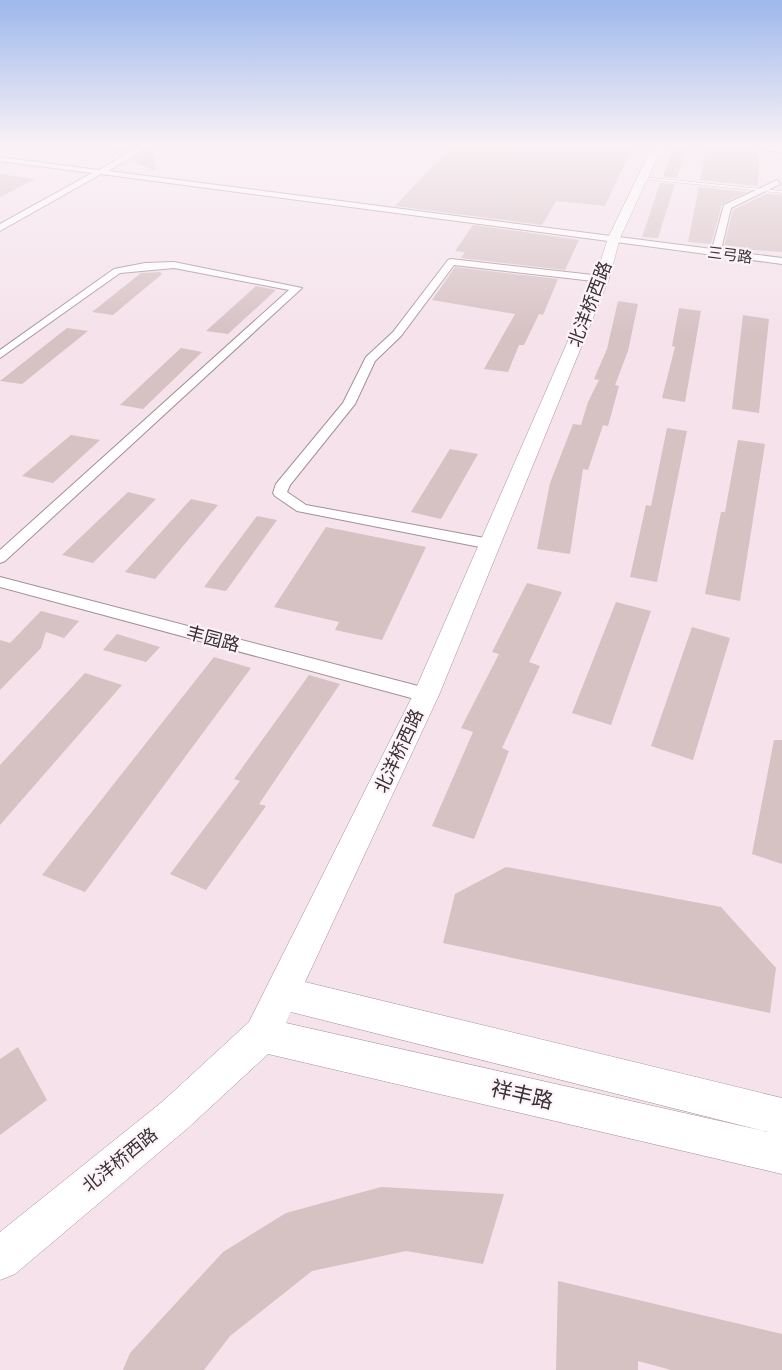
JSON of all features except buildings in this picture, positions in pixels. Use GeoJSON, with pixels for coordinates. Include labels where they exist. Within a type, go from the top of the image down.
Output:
{"type":"FeatureCollection","features":[{"type":"Feature","properties":{"kind":"main road","name":"北洋桥西路"},"geometry":{"type":"LineString","coordinates":[[0,1259],[175,1115],[262,1035],[284,994],[426,695],[602,279],[614,238],[629,209]]}},
{"type":"Feature","properties":{"kind":"main road"},"geometry":{"type":"LineString","coordinates":[[284,994],[782,1118]]}},
{"type":"Feature","properties":{"kind":"main road","name":"祥丰路"},"geometry":{"type":"LineString","coordinates":[[262,1035],[782,1155]]}},
{"type":"Feature","properties":{"kind":"street"},"geometry":{"type":"LineString","coordinates":[[0,228],[34,209]]}},
{"type":"Feature","properties":{"kind":"street","name":"三弓路"},"geometry":{"type":"LineString","coordinates":[[387,209],[782,261]]}},
{"type":"Feature","properties":{"kind":"street"},"geometry":{"type":"LineString","coordinates":[[716,253],[727,209]]}},
{"type":"Feature","properties":{"kind":"street"},"geometry":{"type":"LineString","coordinates":[[490,544],[302,508],[280,494],[283,484],[349,404],[370,359],[397,334],[451,262],[602,279]]}},
{"type":"Feature","properties":{"kind":"street"},"geometry":{"type":"LineString","coordinates":[[0,356],[117,271],[146,266],[174,265],[297,288],[0,558]]}},
{"type":"Feature","properties":{"kind":"street","name":"丰园路"},"geometry":{"type":"LineString","coordinates":[[0,582],[426,695]]}}]}
